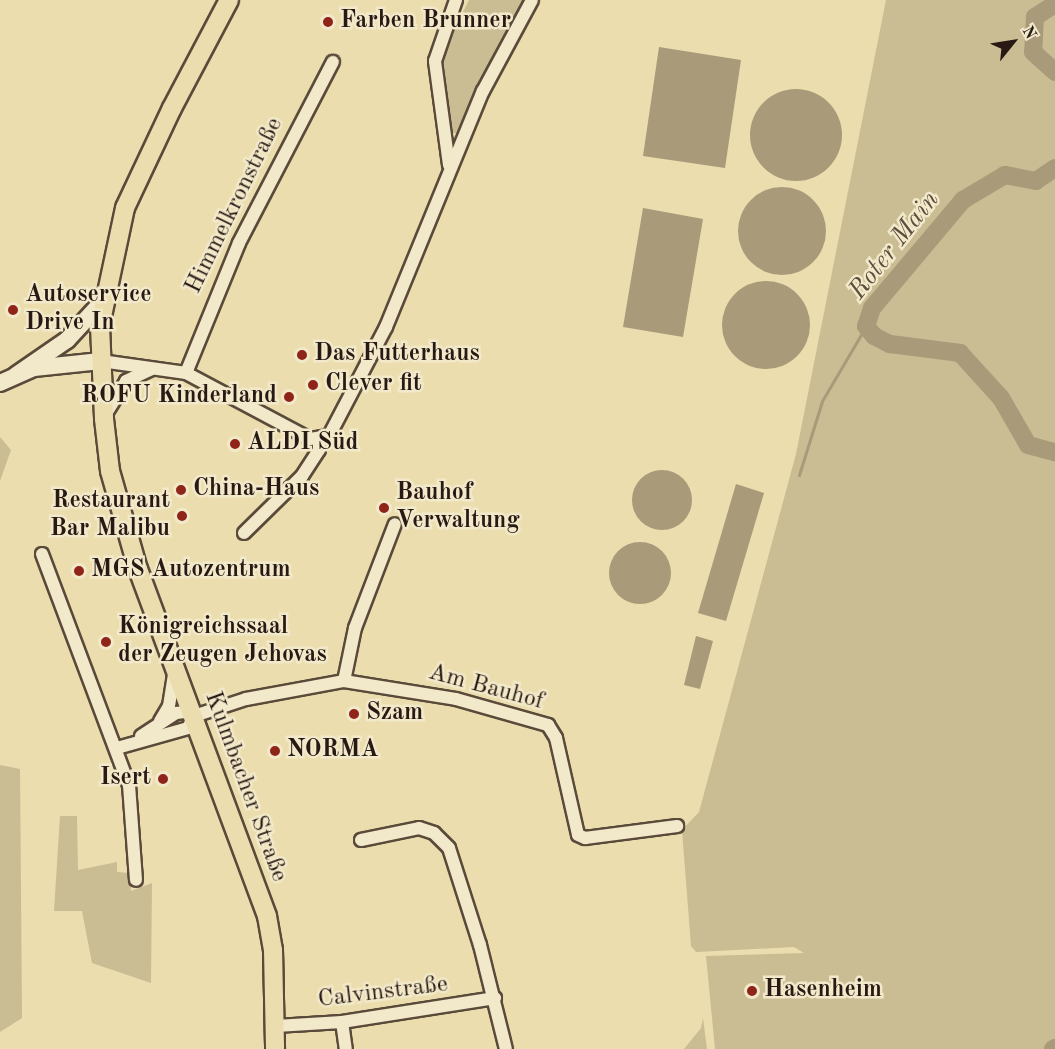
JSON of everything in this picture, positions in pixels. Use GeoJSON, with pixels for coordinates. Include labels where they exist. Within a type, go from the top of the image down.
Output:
{"type":"FeatureCollection","features":[{"type":"Feature","properties":{"kind":"main road","name":"Kulmbacher Straße"},"geometry":{"type":"LineString","coordinates":[[229,0],[129,199],[103,301],[104,419],[110,471],[123,522],[267,916],[273,950],[275,1049]]}},
{"type":"Feature","properties":{"kind":"street"},"geometry":{"type":"LineString","coordinates":[[449,169],[435,61],[456,0]]}},
{"type":"Feature","properties":{"kind":"street"},"geometry":{"type":"LineString","coordinates":[[16,375],[56,363],[102,361],[156,367],[186,373],[310,439],[319,440],[336,429],[386,327],[483,91],[532,0]]}},
{"type":"Feature","properties":{"kind":"street","name":"Himmelkronstraße"},"geometry":{"type":"LineString","coordinates":[[186,373],[239,243],[333,62]]}},
{"type":"Feature","properties":{"kind":"street"},"geometry":{"type":"LineString","coordinates":[[0,383],[16,375],[74,334],[103,301]]}},
{"type":"Feature","properties":{"kind":"street"},"geometry":{"type":"LineString","coordinates":[[104,419],[126,381],[156,367]]}},
{"type":"Feature","properties":{"kind":"street"},"geometry":{"type":"LineString","coordinates":[[244,533],[302,476],[319,450],[319,440]]}},
{"type":"Feature","properties":{"kind":"street"},"geometry":{"type":"LineString","coordinates":[[344,681],[355,628],[396,524]]}},
{"type":"Feature","properties":{"kind":"street"},"geometry":{"type":"LineString","coordinates":[[42,554],[117,748],[132,797],[136,880]]}},
{"type":"Feature","properties":{"kind":"street"},"geometry":{"type":"LineString","coordinates":[[159,723],[169,706],[174,666]]}},
{"type":"Feature","properties":{"kind":"street","name":"Am Bauhof"},"geometry":{"type":"LineString","coordinates":[[194,716],[253,697],[344,681],[456,699],[548,725],[556,738],[576,829],[585,838],[677,826]]}},
{"type":"Feature","properties":{"kind":"street"},"geometry":{"type":"LineString","coordinates":[[117,748],[188,728],[194,716],[182,712],[159,723],[132,742]]}},
{"type":"Feature","properties":{"kind":"street"},"geometry":{"type":"LineString","coordinates":[[361,840],[419,828],[434,833],[445,842],[452,855],[495,998],[506,1049]]}},
{"type":"Feature","properties":{"kind":"street","name":"Calvinstraße"},"geometry":{"type":"LineString","coordinates":[[276,1026],[342,1022],[495,998]]}},
{"type":"Feature","properties":{"kind":"street"},"geometry":{"type":"LineString","coordinates":[[342,1022],[346,1049]]}},
{"type":"Feature","properties":{"kind":"shaded area"},"geometry":{"type":"Polygon","coordinates":[[[469,0],[527,0],[499,43],[460,134],[453,133],[441,69],[448,42],[469,0]]]}},
{"type":"Feature","properties":{"kind":"shaded area"},"geometry":{"type":"Polygon","coordinates":[[[886,0],[1055,0],[1055,1049],[715,1049],[706,956],[804,953],[794,947],[696,952],[691,946],[682,830],[699,812],[796,454],[886,0]]]}},
{"type":"Feature","properties":{"kind":"shaded area"},"geometry":{"type":"Polygon","coordinates":[[[659,47],[741,60],[725,168],[643,156],[659,47]]]}},
{"type":"Feature","properties":{"kind":"shaded area"},"geometry":{"type":"Polygon","coordinates":[[[796,89],[814,93],[828,103],[838,117],[842,135],[838,153],[828,167],[814,177],[796,181],[778,177],[764,167],[754,153],[750,135],[754,117],[764,103],[778,93],[796,89]]]}},
{"type":"Feature","properties":{"kind":"shaded area"},"geometry":{"type":"Polygon","coordinates":[[[782,187],[807,194],[819,206],[826,231],[819,256],[807,268],[782,275],[757,268],[745,256],[738,231],[745,206],[757,194],[782,187]]]}},
{"type":"Feature","properties":{"kind":"shaded area"},"geometry":{"type":"Polygon","coordinates":[[[643,208],[703,219],[683,337],[623,327],[643,208]]]}},
{"type":"Feature","properties":{"kind":"shaded area"},"geometry":{"type":"Polygon","coordinates":[[[766,281],[783,284],[797,294],[807,308],[810,325],[807,342],[797,356],[783,366],[766,369],[749,366],[735,356],[725,342],[722,325],[725,308],[735,294],[749,284],[766,281]]]}},
{"type":"Feature","properties":{"kind":"shaded area"},"geometry":{"type":"Polygon","coordinates":[[[0,437],[11,450],[0,481],[0,437]]]}},
{"type":"Feature","properties":{"kind":"shaded area"},"geometry":{"type":"Polygon","coordinates":[[[662,470],[679,475],[687,483],[692,500],[687,517],[679,525],[662,530],[645,525],[637,517],[632,500],[637,483],[645,475],[662,470]]]}},
{"type":"Feature","properties":{"kind":"shaded area"},"geometry":{"type":"Polygon","coordinates":[[[736,484],[764,493],[726,621],[698,613],[736,484]]]}},
{"type":"Feature","properties":{"kind":"shaded area"},"geometry":{"type":"Polygon","coordinates":[[[640,542],[657,547],[662,551],[666,556],[671,573],[666,590],[662,595],[657,599],[640,604],[623,599],[618,595],[614,590],[609,573],[614,556],[618,551],[623,547],[640,542]]]}},
{"type":"Feature","properties":{"kind":"shaded area"},"geometry":{"type":"Polygon","coordinates":[[[696,636],[713,641],[700,689],[684,685],[696,636]]]}},
{"type":"Feature","properties":{"kind":"shaded area"},"geometry":{"type":"Polygon","coordinates":[[[0,765],[20,769],[22,1018],[0,1032],[0,765]]]}},
{"type":"Feature","properties":{"kind":"shaded area"},"geometry":{"type":"Polygon","coordinates":[[[60,816],[77,816],[78,870],[117,862],[117,872],[129,873],[131,891],[152,883],[151,983],[92,963],[82,911],[54,911],[60,816]]]}},
{"type":"Feature","properties":{"kind":"shaded area"},"geometry":{"type":"Polygon","coordinates":[[[703,1018],[707,1049],[684,1049],[701,1028],[703,1018]]]}},
{"type":"Feature","properties":{"kind":"waterway","name":"Roter Main"},"geometry":{"type":"LineString","coordinates":[[1055,4],[1035,17],[1033,52],[1055,72]]}},
{"type":"Feature","properties":{"kind":"waterway","name":"Roter Main"},"geometry":{"type":"LineString","coordinates":[[1055,168],[1036,181],[1005,175],[963,200],[872,308],[866,326],[874,336],[890,344],[960,353],[1001,398],[1028,445],[1055,452]]}},
{"type":"Feature","properties":{"kind":"waterway"},"geometry":{"type":"LineString","coordinates":[[799,475],[822,401],[866,326]]}},
{"type":"Feature","properties":{"kind":"place","name":"Farben Brunner"},"geometry":{"type":"Point","coordinates":[328,22]}},
{"type":"Feature","properties":{"kind":"place","name":"Autoservice Drive In"},"geometry":{"type":"Point","coordinates":[13,310]}},
{"type":"Feature","properties":{"kind":"place","name":"Das Futterhaus"},"geometry":{"type":"Point","coordinates":[302,355]}},
{"type":"Feature","properties":{"kind":"place","name":"Clever fit"},"geometry":{"type":"Point","coordinates":[313,385]}},
{"type":"Feature","properties":{"kind":"place","name":"ROFU Kinderland"},"geometry":{"type":"Point","coordinates":[289,397]}},
{"type":"Feature","properties":{"kind":"place","name":"ALDI Süd"},"geometry":{"type":"Point","coordinates":[235,444]}},
{"type":"Feature","properties":{"kind":"place","name":"China-Haus"},"geometry":{"type":"Point","coordinates":[181,490]}},
{"type":"Feature","properties":{"kind":"place","name":"Bauhof Verwaltung"},"geometry":{"type":"Point","coordinates":[384,508]}},
{"type":"Feature","properties":{"kind":"place","name":"Restaurant Bar Malibu"},"geometry":{"type":"Point","coordinates":[182,516]}},
{"type":"Feature","properties":{"kind":"place","name":"MGS Autozentrum"},"geometry":{"type":"Point","coordinates":[79,571]}},
{"type":"Feature","properties":{"kind":"place","name":"Königreichssaal der Zeugen Jehovas"},"geometry":{"type":"Point","coordinates":[106,642]}},
{"type":"Feature","properties":{"kind":"place","name":"Szam"},"geometry":{"type":"Point","coordinates":[354,714]}},
{"type":"Feature","properties":{"kind":"place","name":"NORMA"},"geometry":{"type":"Point","coordinates":[275,751]}},
{"type":"Feature","properties":{"kind":"place","name":"Isert"},"geometry":{"type":"Point","coordinates":[163,779]}},
{"type":"Feature","properties":{"kind":"place","name":"Hasenheim"},"geometry":{"type":"Point","coordinates":[752,991]}}]}
